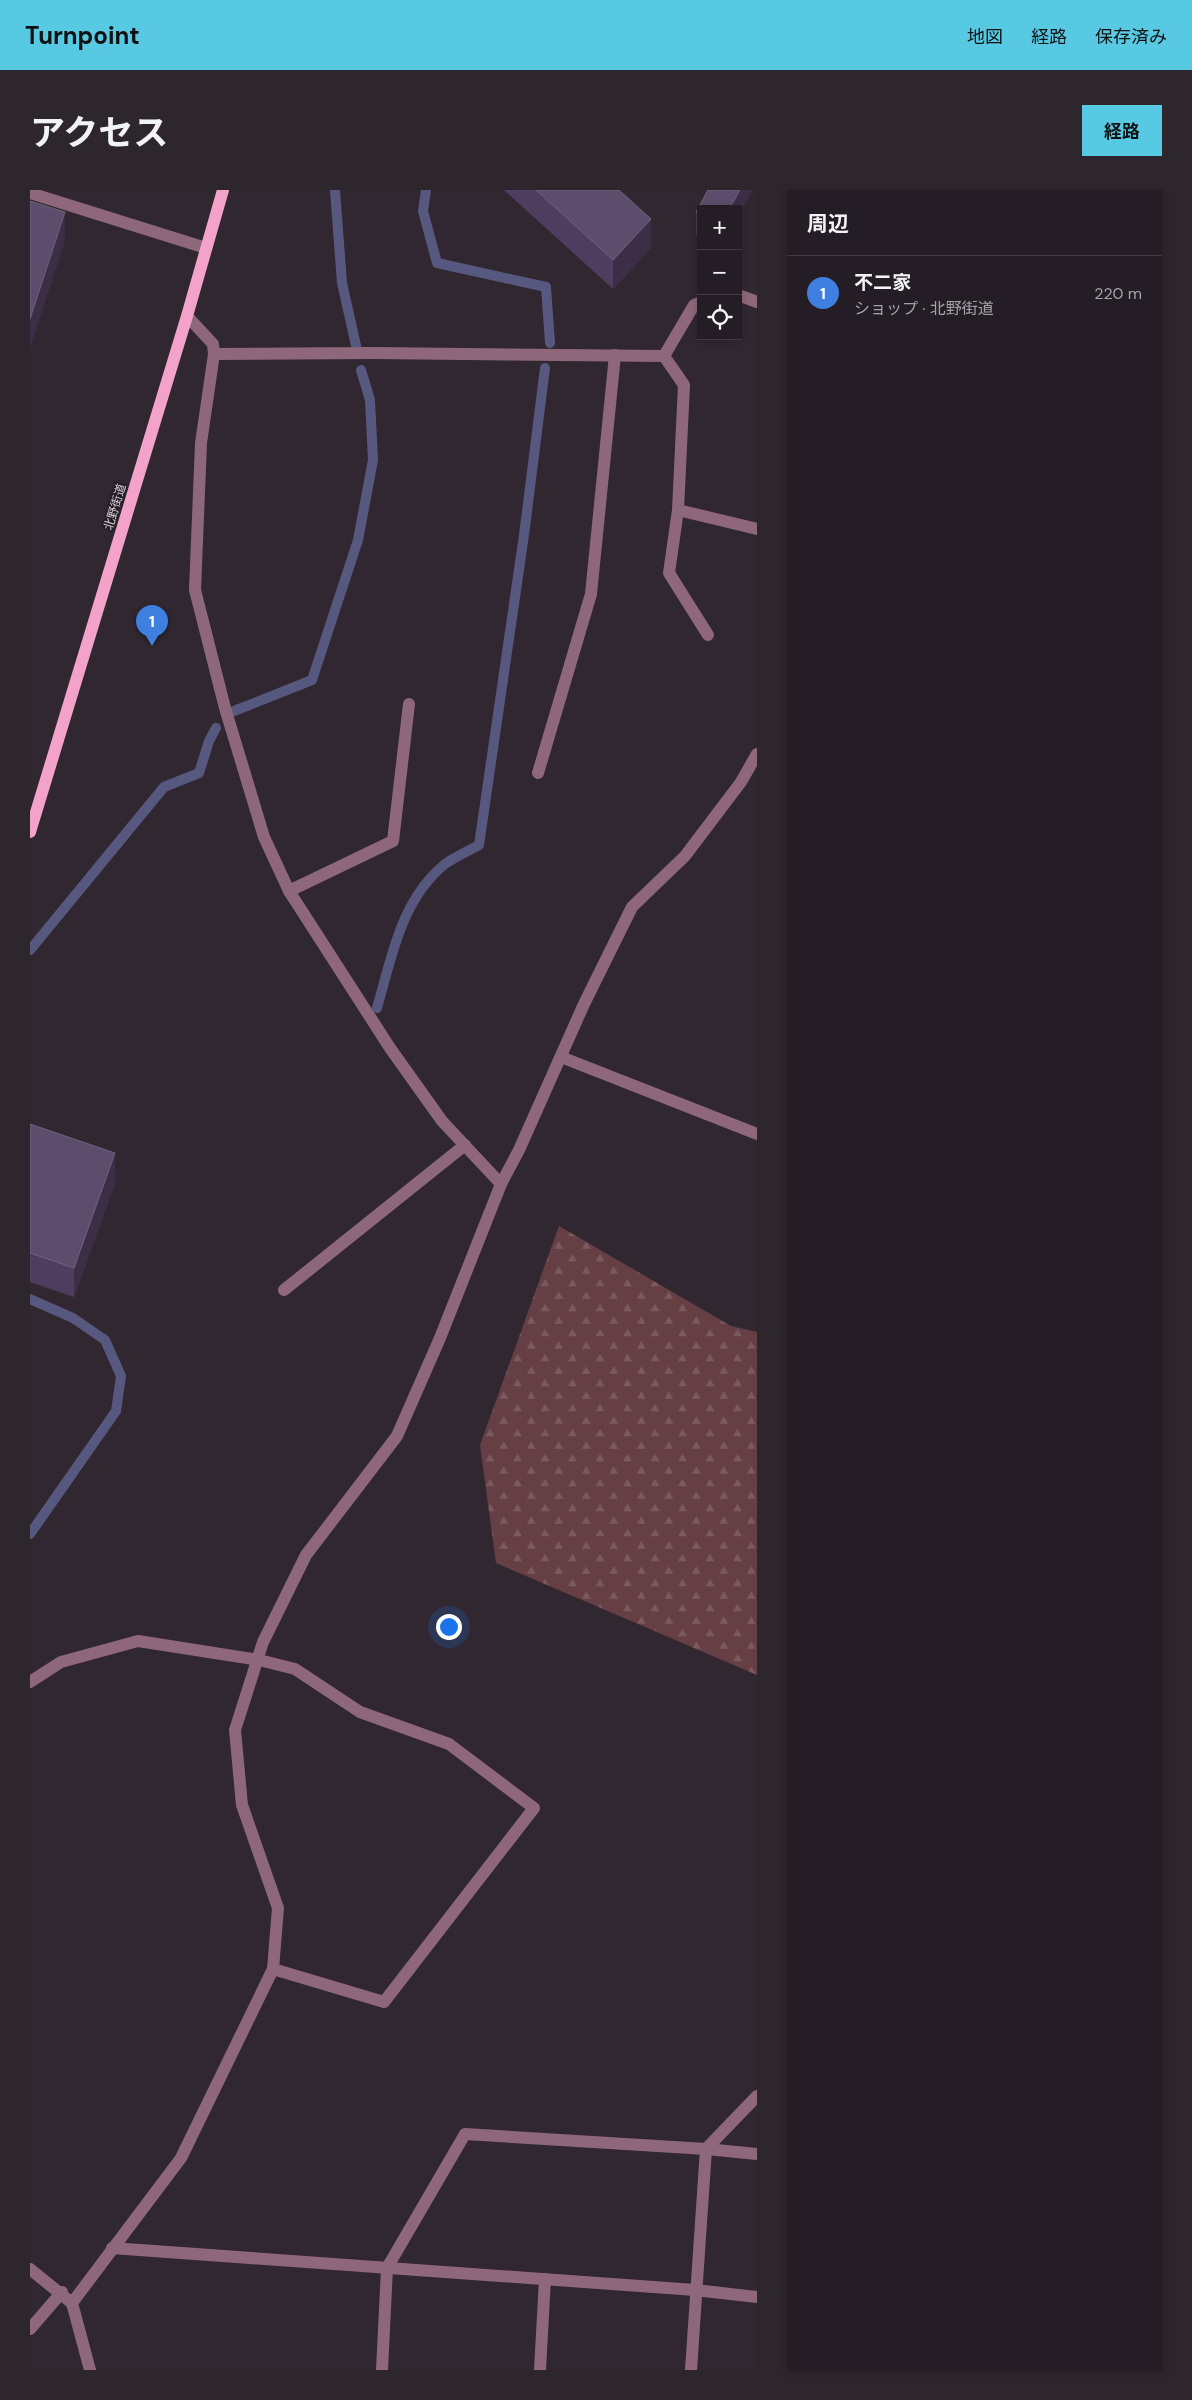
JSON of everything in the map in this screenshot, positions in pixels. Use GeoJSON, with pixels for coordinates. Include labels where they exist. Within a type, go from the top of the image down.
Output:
{"type":"FeatureCollection","features":[{"type":"Feature","properties":{"kind":"main road","name":"北野街道"},"geometry":{"type":"LineString","coordinates":[[30,832],[187,316],[223,190]]}},
{"type":"Feature","properties":{"kind":"street"},"geometry":{"type":"LineString","coordinates":[[30,194],[61,196],[206,248]]}},
{"type":"Feature","properties":{"kind":"street"},"geometry":{"type":"LineString","coordinates":[[742,297],[757,302]]}},
{"type":"Feature","properties":{"kind":"street"},"geometry":{"type":"LineString","coordinates":[[664,356],[694,305],[697,304]]}},
{"type":"Feature","properties":{"kind":"street"},"geometry":{"type":"LineString","coordinates":[[187,316],[213,344],[214,354],[202,443],[195,590],[225,708],[264,837],[289,891],[390,1048],[442,1121],[501,1184]]}},
{"type":"Feature","properties":{"kind":"street"},"geometry":{"type":"LineString","coordinates":[[214,354],[374,352],[664,356]]}},
{"type":"Feature","properties":{"kind":"street"},"geometry":{"type":"LineString","coordinates":[[538,773],[591,594],[615,355]]}},
{"type":"Feature","properties":{"kind":"street"},"geometry":{"type":"LineString","coordinates":[[664,356],[684,385],[678,510],[668,573],[708,635]]}},
{"type":"Feature","properties":{"kind":"street"},"geometry":{"type":"LineString","coordinates":[[678,510],[757,529]]}},
{"type":"Feature","properties":{"kind":"street"},"geometry":{"type":"LineString","coordinates":[[289,891],[392,841],[409,704]]}},
{"type":"Feature","properties":{"kind":"street"},"geometry":{"type":"LineString","coordinates":[[72,2303],[182,2158],[273,1969],[278,1908],[242,1805],[235,1730],[259,1660],[262,1642],[306,1555],[397,1436],[440,1338],[501,1184],[519,1150],[632,906],[685,856],[741,782],[757,754]]}},
{"type":"Feature","properties":{"kind":"street"},"geometry":{"type":"LineString","coordinates":[[561,1057],[757,1134]]}},
{"type":"Feature","properties":{"kind":"street"},"geometry":{"type":"LineString","coordinates":[[284,1290],[465,1145]]}},
{"type":"Feature","properties":{"kind":"street"},"geometry":{"type":"LineString","coordinates":[[30,1682],[61,1662],[138,1641],[259,1660],[295,1669],[360,1712],[449,1744],[534,1808],[384,2002],[273,1969]]}},
{"type":"Feature","properties":{"kind":"street"},"geometry":{"type":"LineString","coordinates":[[691,2370],[706,2149],[757,2096]]}},
{"type":"Feature","properties":{"kind":"street"},"geometry":{"type":"LineString","coordinates":[[382,2370],[387,2268],[465,2134],[706,2149],[757,2154]]}},
{"type":"Feature","properties":{"kind":"street"},"geometry":{"type":"LineString","coordinates":[[112,2248],[695,2290],[757,2297]]}},
{"type":"Feature","properties":{"kind":"street"},"geometry":{"type":"LineString","coordinates":[[30,2269],[62,2292],[72,2303],[90,2370]]}},
{"type":"Feature","properties":{"kind":"street"},"geometry":{"type":"LineString","coordinates":[[540,2370],[545,2279]]}},
{"type":"Feature","properties":{"kind":"street"},"geometry":{"type":"LineString","coordinates":[[30,2329],[62,2292]]}},
{"type":"Feature","properties":{"kind":"green space"},"geometry":{"type":"Polygon","coordinates":[[[559,1226],[731,1326],[757,1332],[757,1675],[496,1563],[480,1445],[559,1226]]]}},
{"type":"Feature","properties":{"kind":"building"},"geometry":{"type":"Polygon","coordinates":[[[536,190],[619,190],[651,219],[613,260],[536,190]]]}},
{"type":"Feature","properties":{"kind":"building"},"geometry":{"type":"Polygon","coordinates":[[[708,190],[740,190],[731,205],[700,205],[708,190]]]}},
{"type":"Feature","properties":{"kind":"building"},"geometry":{"type":"Polygon","coordinates":[[[30,201],[65,212],[30,319],[30,201]]]}},
{"type":"Feature","properties":{"kind":"building"},"geometry":{"type":"Polygon","coordinates":[[[30,1124],[115,1153],[74,1268],[30,1253],[30,1124]]]}},
{"type":"Feature","properties":{"kind":"waterway"},"geometry":{"type":"LineString","coordinates":[[335,190],[342,283],[357,350]]}},
{"type":"Feature","properties":{"kind":"waterway"},"geometry":{"type":"LineString","coordinates":[[426,190],[423,211],[437,263],[546,287],[550,343]]}},
{"type":"Feature","properties":{"kind":"waterway"},"geometry":{"type":"LineString","coordinates":[[377,1008],[400,930],[418,894],[430,878],[445,864],[479,845],[524,535],[545,368]]}},
{"type":"Feature","properties":{"kind":"waterway"},"geometry":{"type":"LineString","coordinates":[[234,711],[312,680],[358,540],[373,460],[370,400],[361,370]]}},
{"type":"Feature","properties":{"kind":"waterway"},"geometry":{"type":"LineString","coordinates":[[30,950],[164,787],[199,773],[209,741],[216,728]]}},
{"type":"Feature","properties":{"kind":"waterway"},"geometry":{"type":"LineString","coordinates":[[30,1299],[73,1318],[105,1340],[121,1376],[116,1411],[30,1534]]}},
{"type":"Feature","properties":{"kind":"place","name":"不二家"},"geometry":{"type":"Point","coordinates":[152,646]}}]}
